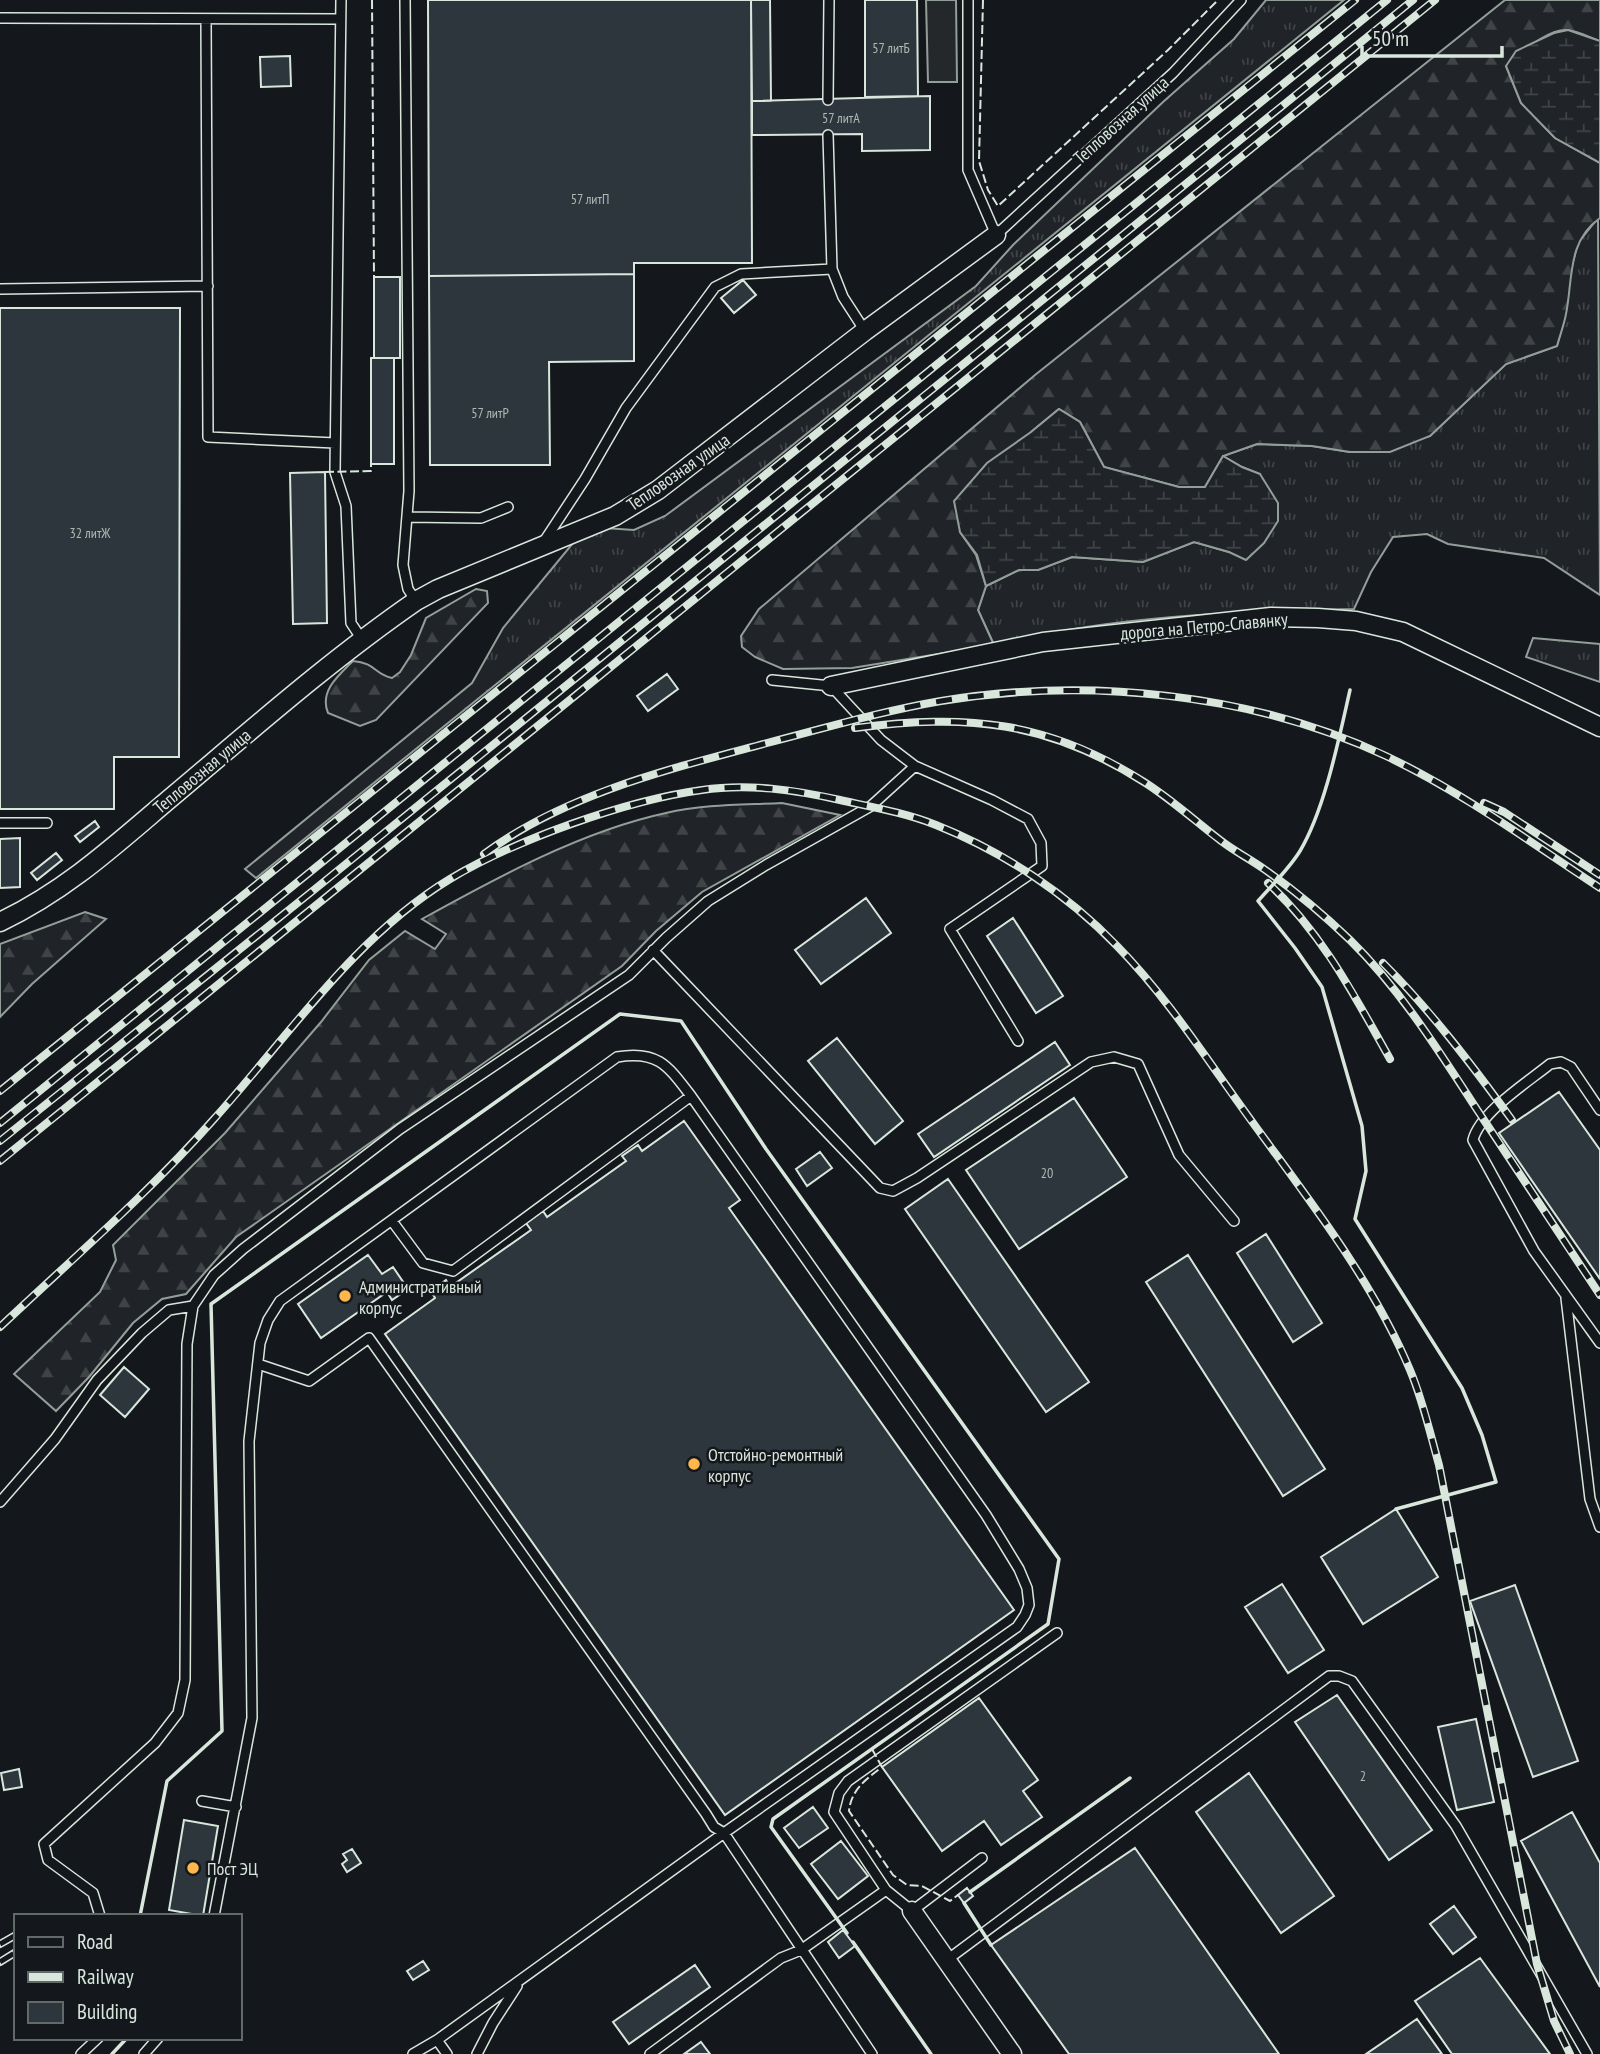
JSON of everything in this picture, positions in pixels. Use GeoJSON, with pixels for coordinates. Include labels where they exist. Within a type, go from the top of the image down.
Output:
{"type":"FeatureCollection","features":[{"type":"Feature","properties":{"kind":"street","name":"Тепловозная улица"},"geometry":{"type":"LineString","coordinates":[[0,922],[35,906],[75,878],[363,640],[416,601],[438,589],[615,516],[658,490],[865,331],[996,235]]}},
{"type":"Feature","properties":{"kind":"street","name":"дорога на Петро-Славянку"},"geometry":{"type":"LineString","coordinates":[[831,686],[1043,642],[1272,617],[1318,618],[1356,621],[1403,632],[1600,727]]}},
{"type":"Feature","properties":{"kind":"street"},"geometry":{"type":"LineString","coordinates":[[912,1911],[1012,2054]]}},
{"type":"Feature","properties":{"kind":"lane"},"geometry":{"type":"LineString","coordinates":[[341,0],[335,472],[346,506],[349,611],[351,623],[363,640]]}},
{"type":"Feature","properties":{"kind":"lane"},"geometry":{"type":"LineString","coordinates":[[405,0],[408,517],[404,578],[416,601]]}},
{"type":"Feature","properties":{"kind":"lane"},"geometry":{"type":"LineString","coordinates":[[828,100],[829,0]]}},
{"type":"Feature","properties":{"kind":"lane"},"geometry":{"type":"LineString","coordinates":[[968,0],[968,170],[996,235]]}},
{"type":"Feature","properties":{"kind":"lane","name":"Тепловозная улица"},"geometry":{"type":"LineString","coordinates":[[996,235],[1172,73],[1241,0]]}},
{"type":"Feature","properties":{"kind":"lane"},"geometry":{"type":"LineString","coordinates":[[0,18],[340,19]]}},
{"type":"Feature","properties":{"kind":"lane"},"geometry":{"type":"LineString","coordinates":[[206,19],[208,437],[335,443]]}},
{"type":"Feature","properties":{"kind":"lane"},"geometry":{"type":"LineString","coordinates":[[828,135],[832,269],[842,297],[865,331]]}},
{"type":"Feature","properties":{"kind":"lane"},"geometry":{"type":"LineString","coordinates":[[540,547],[585,479],[625,408],[715,287],[741,274],[832,269]]}},
{"type":"Feature","properties":{"kind":"lane"},"geometry":{"type":"LineString","coordinates":[[0,289],[208,286]]}},
{"type":"Feature","properties":{"kind":"lane"},"geometry":{"type":"LineString","coordinates":[[408,517],[481,519],[508,507]]}},
{"type":"Feature","properties":{"kind":"lane"},"geometry":{"type":"LineString","coordinates":[[772,680],[831,686],[881,740],[915,766],[992,800],[1028,820],[1041,844],[1042,866],[950,929],[1018,1041]]}},
{"type":"Feature","properties":{"kind":"lane"},"geometry":{"type":"LineString","coordinates":[[99,1914],[93,1893],[48,1860],[44,1843],[155,1743],[177,1713],[185,1680],[187,1343],[193,1306],[214,1275],[400,1129],[629,975],[708,901],[766,864],[871,806],[915,766]]}},
{"type":"Feature","properties":{"kind":"lane"},"geometry":{"type":"LineString","coordinates":[[0,823],[47,823]]}},
{"type":"Feature","properties":{"kind":"lane"},"geometry":{"type":"LineString","coordinates":[[653,950],[880,1188],[892,1191],[917,1178],[1091,1062],[1114,1057],[1138,1064],[1179,1155],[1234,1221]]}},
{"type":"Feature","properties":{"kind":"lane"},"geometry":{"type":"LineString","coordinates":[[214,1914],[252,1718],[249,1441],[260,1343],[268,1320],[280,1301],[617,1057],[636,1054],[653,1057],[669,1068],[691,1096],[986,1515],[1018,1569],[1027,1588],[1029,1605],[1017,1627],[724,1833],[437,2040],[413,2054]]}},
{"type":"Feature","properties":{"kind":"lane"},"geometry":{"type":"LineString","coordinates":[[1600,1110],[1571,1068],[1561,1062],[1550,1064],[1484,1120],[1473,1139],[1534,1251],[1600,1343]]}},
{"type":"Feature","properties":{"kind":"lane"},"geometry":{"type":"LineString","coordinates":[[392,1221],[423,1263],[453,1271],[691,1096]]}},
{"type":"Feature","properties":{"kind":"lane"},"geometry":{"type":"LineString","coordinates":[[1566,1295],[1590,1499],[1600,1527]]}},
{"type":"Feature","properties":{"kind":"lane"},"geometry":{"type":"LineString","coordinates":[[0,1502],[55,1439],[97,1380],[142,1333],[169,1310],[193,1306]]}},
{"type":"Feature","properties":{"kind":"lane"},"geometry":{"type":"LineString","coordinates":[[258,1364],[309,1381],[369,1338],[705,1814],[714,1826],[724,1833],[872,2054]]}},
{"type":"Feature","properties":{"kind":"lane"},"geometry":{"type":"LineString","coordinates":[[982,1858],[912,1911],[886,1890],[834,1811],[839,1793],[848,1781],[878,1758],[1056,1633]]}},
{"type":"Feature","properties":{"kind":"lane"},"geometry":{"type":"LineString","coordinates":[[947,1960],[1329,1676],[1339,1676],[1352,1681],[1456,1826],[1587,2054]]}},
{"type":"Feature","properties":{"kind":"lane"},"geometry":{"type":"LineString","coordinates":[[202,1801],[236,1807]]}},
{"type":"Feature","properties":{"kind":"lane"},"geometry":{"type":"LineString","coordinates":[[650,2054],[781,1958],[800,1950],[886,1890]]}},
{"type":"Feature","properties":{"kind":"lane"},"geometry":{"type":"LineString","coordinates":[[477,2054],[508,1998],[523,1979]]}},
{"type":"Feature","properties":{"kind":"lane"},"geometry":{"type":"LineString","coordinates":[[81,2054],[95,2040]]}},
{"type":"Feature","properties":{"kind":"lane"},"geometry":{"type":"LineString","coordinates":[[144,2054],[156,2040]]}},
{"type":"Feature","properties":{"kind":"lane"},"geometry":{"type":"LineString","coordinates":[[437,2040],[447,2054]]}},
{"type":"Feature","properties":{"kind":"green space"},"geometry":{"type":"Polygon","coordinates":[[[1266,0],[1344,0],[256,878],[245,869],[472,683],[503,628],[573,543],[604,528],[634,530],[665,516],[976,286],[1013,245],[1163,102],[1234,39],[1266,0]]]}},
{"type":"Feature","properties":{"kind":"green space"},"geometry":{"type":"Polygon","coordinates":[[[1505,0],[1600,0],[1600,41],[1572,31],[1560,30],[1535,43],[1506,66],[1521,103],[1555,138],[1600,163],[1600,218],[1589,227],[1577,249],[1566,314],[1557,346],[1506,364],[1430,436],[1390,452],[1350,452],[1312,446],[1257,444],[1223,456],[1205,487],[1179,487],[1104,467],[1080,422],[1059,409],[1031,432],[960,532],[976,555],[986,586],[978,610],[994,645],[852,668],[783,669],[755,657],[742,647],[741,636],[759,609],[1035,375],[1505,0]]]}},
{"type":"Feature","properties":{"kind":"green space"},"geometry":{"type":"Polygon","coordinates":[[[1568,30],[1600,41],[1600,163],[1555,138],[1521,103],[1506,66],[1516,51],[1554,33],[1568,30]]]}},
{"type":"Feature","properties":{"kind":"green space"},"geometry":{"type":"Polygon","coordinates":[[[1598,218],[1600,595],[1544,558],[1448,544],[1427,534],[1393,537],[1371,572],[1354,609],[1263,611],[1127,621],[994,645],[978,610],[986,586],[1019,570],[1038,570],[1072,557],[1143,562],[1194,542],[1229,552],[1260,474],[1223,456],[1257,444],[1312,446],[1350,452],[1430,436],[1506,364],[1557,346],[1578,243],[1598,218]]]}},
{"type":"Feature","properties":{"kind":"green space"},"geometry":{"type":"Polygon","coordinates":[[[1059,409],[1080,422],[1104,467],[1179,487],[1205,487],[1223,456],[1260,474],[1278,503],[1278,521],[1264,543],[1246,560],[1194,542],[1143,562],[1072,557],[1038,570],[1019,570],[986,586],[977,555],[960,532],[954,501],[987,463],[1059,409]]]}},
{"type":"Feature","properties":{"kind":"green space"},"geometry":{"type":"Polygon","coordinates":[[[476,589],[487,591],[488,603],[376,720],[360,726],[328,713],[328,691],[353,661],[371,666],[392,678],[400,672],[411,655],[426,618],[476,589]]]}},
{"type":"Feature","properties":{"kind":"green space"},"geometry":{"type":"Polygon","coordinates":[[[1533,638],[1600,644],[1600,682],[1526,657],[1533,638]]]}},
{"type":"Feature","properties":{"kind":"green space"},"geometry":{"type":"Polygon","coordinates":[[[782,803],[840,815],[702,892],[656,931],[622,966],[236,1237],[186,1294],[162,1299],[133,1323],[89,1377],[56,1411],[14,1374],[100,1292],[116,1260],[113,1245],[225,1133],[321,1022],[369,960],[405,931],[435,949],[446,934],[422,919],[540,857],[603,831],[680,810],[782,803]]]}},
{"type":"Feature","properties":{"kind":"green space"},"geometry":{"type":"Polygon","coordinates":[[[85,912],[106,919],[32,984],[0,1017],[0,944],[85,912]]]}},
{"type":"Feature","properties":{"kind":"shaded area"},"geometry":{"type":"Polygon","coordinates":[[[926,0],[956,0],[957,82],[928,82],[926,0]]]}},
{"type":"Feature","properties":{"kind":"building"},"geometry":{"type":"Polygon","coordinates":[[[428,0],[751,0],[752,263],[634,263],[634,274],[429,276],[428,0]]]}},
{"type":"Feature","properties":{"kind":"building"},"geometry":{"type":"Polygon","coordinates":[[[751,0],[770,0],[771,101],[752,101],[751,0]]]}},
{"type":"Feature","properties":{"kind":"building"},"geometry":{"type":"Polygon","coordinates":[[[865,0],[917,0],[918,96],[865,97],[865,0]]]}},
{"type":"Feature","properties":{"kind":"building"},"geometry":{"type":"Polygon","coordinates":[[[290,56],[291,86],[261,87],[260,57],[290,56]]]}},
{"type":"Feature","properties":{"kind":"building"},"geometry":{"type":"Polygon","coordinates":[[[930,96],[930,150],[862,151],[862,134],[752,135],[752,101],[930,96]]]}},
{"type":"Feature","properties":{"kind":"building"},"geometry":{"type":"Polygon","coordinates":[[[634,274],[634,361],[549,362],[550,465],[430,465],[429,276],[634,274]]]}},
{"type":"Feature","properties":{"kind":"building"},"geometry":{"type":"Polygon","coordinates":[[[374,277],[400,277],[400,358],[374,358],[374,277]]]}},
{"type":"Feature","properties":{"kind":"building"},"geometry":{"type":"Polygon","coordinates":[[[743,280],[756,295],[734,313],[721,298],[743,280]]]}},
{"type":"Feature","properties":{"kind":"building"},"geometry":{"type":"Polygon","coordinates":[[[0,308],[180,308],[179,757],[114,757],[114,809],[0,809],[0,308]]]}},
{"type":"Feature","properties":{"kind":"building"},"geometry":{"type":"Polygon","coordinates":[[[371,358],[394,358],[394,464],[371,464],[371,358]]]}},
{"type":"Feature","properties":{"kind":"building"},"geometry":{"type":"Polygon","coordinates":[[[325,472],[327,623],[293,624],[290,473],[325,472]]]}},
{"type":"Feature","properties":{"kind":"building"},"geometry":{"type":"Polygon","coordinates":[[[667,674],[678,689],[648,711],[637,696],[667,674]]]}},
{"type":"Feature","properties":{"kind":"building"},"geometry":{"type":"Polygon","coordinates":[[[95,821],[99,827],[80,842],[75,836],[95,821]]]}},
{"type":"Feature","properties":{"kind":"building"},"geometry":{"type":"Polygon","coordinates":[[[20,838],[20,887],[0,888],[0,839],[20,838]]]}},
{"type":"Feature","properties":{"kind":"building"},"geometry":{"type":"Polygon","coordinates":[[[56,853],[62,860],[37,880],[31,873],[56,853]]]}},
{"type":"Feature","properties":{"kind":"building"},"geometry":{"type":"Polygon","coordinates":[[[866,898],[891,933],[821,984],[795,950],[866,898]]]}},
{"type":"Feature","properties":{"kind":"building"},"geometry":{"type":"Polygon","coordinates":[[[1013,918],[1063,996],[1036,1013],[987,936],[1013,918]]]}},
{"type":"Feature","properties":{"kind":"building"},"geometry":{"type":"Polygon","coordinates":[[[837,1038],[903,1121],[875,1144],[808,1061],[837,1038]]]}},
{"type":"Feature","properties":{"kind":"building"},"geometry":{"type":"Polygon","coordinates":[[[1055,1042],[1070,1065],[934,1157],[918,1134],[1055,1042]]]}},
{"type":"Feature","properties":{"kind":"building"},"geometry":{"type":"Polygon","coordinates":[[[1559,1092],[1600,1150],[1600,1279],[1499,1133],[1559,1092]]]}},
{"type":"Feature","properties":{"kind":"building"},"geometry":{"type":"Polygon","coordinates":[[[1074,1098],[1127,1177],[1019,1249],[966,1170],[1074,1098]]]}},
{"type":"Feature","properties":{"kind":"building","name":"Отстойно-ремонтный корпус"},"geometry":{"type":"Polygon","coordinates":[[[684,1121],[740,1200],[729,1208],[1014,1610],[725,1815],[385,1334],[435,1298],[431,1291],[446,1280],[450,1287],[531,1230],[526,1223],[543,1211],[547,1217],[626,1161],[622,1156],[638,1145],[642,1151],[684,1121]]]}},
{"type":"Feature","properties":{"kind":"building"},"geometry":{"type":"Polygon","coordinates":[[[820,1152],[832,1168],[807,1186],[796,1169],[820,1152]]]}},
{"type":"Feature","properties":{"kind":"building"},"geometry":{"type":"Polygon","coordinates":[[[948,1179],[1089,1382],[1046,1412],[905,1209],[948,1179]]]}},
{"type":"Feature","properties":{"kind":"building"},"geometry":{"type":"Polygon","coordinates":[[[1266,1234],[1322,1323],[1293,1342],[1237,1253],[1266,1234]]]}},
{"type":"Feature","properties":{"kind":"building","name":"Административный корпус"},"geometry":{"type":"Polygon","coordinates":[[[368,1255],[382,1274],[393,1267],[408,1289],[392,1300],[387,1292],[321,1338],[298,1304],[368,1255]]]}},
{"type":"Feature","properties":{"kind":"building"},"geometry":{"type":"Polygon","coordinates":[[[1188,1255],[1325,1469],[1283,1496],[1146,1282],[1188,1255]]]}},
{"type":"Feature","properties":{"kind":"building"},"geometry":{"type":"Polygon","coordinates":[[[124,1367],[149,1389],[125,1417],[100,1395],[124,1367]]]}},
{"type":"Feature","properties":{"kind":"building"},"geometry":{"type":"Polygon","coordinates":[[[1396,1509],[1438,1577],[1363,1624],[1321,1557],[1396,1509]]]}},
{"type":"Feature","properties":{"kind":"building"},"geometry":{"type":"Polygon","coordinates":[[[1282,1584],[1324,1650],[1288,1673],[1245,1607],[1282,1584]]]}},
{"type":"Feature","properties":{"kind":"building"},"geometry":{"type":"Polygon","coordinates":[[[1515,1585],[1578,1761],[1533,1777],[1470,1601],[1515,1585]]]}},
{"type":"Feature","properties":{"kind":"building"},"geometry":{"type":"Polygon","coordinates":[[[1337,1695],[1432,1830],[1389,1860],[1295,1722],[1337,1695]]]}},
{"type":"Feature","properties":{"kind":"building"},"geometry":{"type":"Polygon","coordinates":[[[979,1698],[1038,1780],[1023,1791],[1042,1817],[1001,1845],[984,1821],[942,1851],[882,1767],[979,1698]]]}},
{"type":"Feature","properties":{"kind":"building"},"geometry":{"type":"Polygon","coordinates":[[[1476,1719],[1494,1802],[1457,1810],[1438,1727],[1476,1719]]]}},
{"type":"Feature","properties":{"kind":"building"},"geometry":{"type":"Polygon","coordinates":[[[19,1769],[22,1787],[4,1790],[1,1773],[19,1769]]]}},
{"type":"Feature","properties":{"kind":"building"},"geometry":{"type":"Polygon","coordinates":[[[1249,1773],[1334,1896],[1281,1933],[1196,1812],[1249,1773]]]}},
{"type":"Feature","properties":{"kind":"building"},"geometry":{"type":"Polygon","coordinates":[[[813,1807],[828,1828],[799,1848],[784,1828],[813,1807]]]}},
{"type":"Feature","properties":{"kind":"building"},"geometry":{"type":"Polygon","coordinates":[[[1572,1812],[1600,1863],[1600,1987],[1521,1841],[1572,1812]]]}},
{"type":"Feature","properties":{"kind":"building","name":"Пост ЭЦ"},"geometry":{"type":"Polygon","coordinates":[[[184,1820],[218,1826],[203,1914],[169,1910],[184,1820]]]}},
{"type":"Feature","properties":{"kind":"building"},"geometry":{"type":"Polygon","coordinates":[[[841,1841],[868,1876],[838,1899],[811,1864],[841,1841]]]}},
{"type":"Feature","properties":{"kind":"building"},"geometry":{"type":"Polygon","coordinates":[[[1135,1848],[1279,2054],[1069,2054],[991,1945],[1135,1848]]]}},
{"type":"Feature","properties":{"kind":"building"},"geometry":{"type":"Polygon","coordinates":[[[352,1849],[361,1863],[347,1872],[342,1864],[347,1860],[343,1854],[352,1849]]]}},
{"type":"Feature","properties":{"kind":"building"},"geometry":{"type":"Polygon","coordinates":[[[967,1888],[973,1896],[964,1903],[958,1895],[967,1888]]]}},
{"type":"Feature","properties":{"kind":"building"},"geometry":{"type":"Polygon","coordinates":[[[1454,1906],[1476,1937],[1453,1954],[1430,1924],[1454,1906]]]}},
{"type":"Feature","properties":{"kind":"building"},"geometry":{"type":"Polygon","coordinates":[[[843,1930],[855,1946],[839,1958],[828,1942],[843,1930]]]}},
{"type":"Feature","properties":{"kind":"building"},"geometry":{"type":"Polygon","coordinates":[[[1480,1958],[1550,2054],[1452,2054],[1415,2001],[1480,1958]]]}},
{"type":"Feature","properties":{"kind":"building"},"geometry":{"type":"Polygon","coordinates":[[[423,1961],[429,1970],[413,1980],[407,1971],[423,1961]]]}},
{"type":"Feature","properties":{"kind":"building"},"geometry":{"type":"Polygon","coordinates":[[[695,1965],[710,1987],[629,2044],[613,2022],[695,1965]]]}},
{"type":"Feature","properties":{"kind":"building"},"geometry":{"type":"Polygon","coordinates":[[[1417,2019],[1442,2054],[1366,2054],[1417,2019]]]}},
{"type":"Feature","properties":{"kind":"building"},"geometry":{"type":"Polygon","coordinates":[[[701,2042],[710,2054],[684,2054],[701,2042]]]}},
{"type":"Feature","properties":{"kind":"railway"},"geometry":{"type":"LineString","coordinates":[[0,1091],[1355,0]]}},
{"type":"Feature","properties":{"kind":"railway"},"geometry":{"type":"LineString","coordinates":[[0,1123],[1387,0]]}},
{"type":"Feature","properties":{"kind":"railway"},"geometry":{"type":"LineString","coordinates":[[0,1141],[1413,0]]}},
{"type":"Feature","properties":{"kind":"railway"},"geometry":{"type":"LineString","coordinates":[[0,1161],[1435,0]]}},
{"type":"Feature","properties":{"kind":"railway"},"geometry":{"type":"LineString","coordinates":[[484,854],[550,815],[620,785],[854,720],[941,701],[997,694],[1111,691],[1225,705],[1280,717],[1334,735],[1386,756],[1442,785],[1600,888]]}},
{"type":"Feature","properties":{"kind":"railway"},"geometry":{"type":"LineString","coordinates":[[855,728],[934,722],[970,723],[1005,726],[1073,745],[1144,782],[1225,844],[1286,885],[1350,940],[1401,998],[1600,1295]]}},
{"type":"Feature","properties":{"kind":"railway"},"geometry":{"type":"LineString","coordinates":[[0,1327],[189,1147],[324,990],[383,929],[416,902],[476,864],[539,836],[606,812],[672,795],[719,788],[771,789],[823,796],[913,817],[961,836],[1010,861],[1056,892],[1098,927],[1155,988],[1320,1215],[1360,1275],[1395,1337],[1419,1393],[1439,1465],[1537,1964],[1554,2021],[1570,2054]]}},
{"type":"Feature","properties":{"kind":"railway"},"geometry":{"type":"LineString","coordinates":[[1484,803],[1504,812],[1600,875]]}},
{"type":"Feature","properties":{"kind":"railway"},"geometry":{"type":"LineString","coordinates":[[1268,883],[1321,944],[1350,988],[1390,1059]]}},
{"type":"Feature","properties":{"kind":"railway"},"geometry":{"type":"LineString","coordinates":[[1383,963],[1418,1000],[1512,1120]]}},
{"type":"Feature","properties":{"kind":"railway"},"geometry":{"type":"LineString","coordinates":[[0,1944],[14,1936]]}},
{"type":"Feature","properties":{"kind":"railway"},"geometry":{"type":"LineString","coordinates":[[0,1962],[14,1953]]}},
{"type":"Feature","properties":{"kind":"fence"},"geometry":{"type":"LineString","coordinates":[[372,0],[374,277]]}},
{"type":"Feature","properties":{"kind":"fence"},"geometry":{"type":"LineString","coordinates":[[983,0],[979,161],[988,190],[998,206],[1168,50],[1218,0]]}},
{"type":"Feature","properties":{"kind":"fence"},"geometry":{"type":"LineString","coordinates":[[325,472],[371,471],[371,464]]}},
{"type":"Feature","properties":{"kind":"fence"},"geometry":{"type":"LineString","coordinates":[[872,1749],[882,1767],[856,1791],[849,1811],[893,1875],[907,1885],[922,1886],[950,1901],[958,1895]]}},
{"type":"Feature","properties":{"kind":"wall"},"geometry":{"type":"LineString","coordinates":[[1350,690],[1330,773],[1309,834],[1291,864],[1258,901],[1322,987],[1362,1126],[1366,1171],[1355,1219],[1462,1388],[1482,1435],[1496,1482],[1396,1509]]}},
{"type":"Feature","properties":{"kind":"wall"},"geometry":{"type":"LineString","coordinates":[[140,1914],[167,1781],[222,1731],[211,1304],[620,1014],[681,1021],[766,1149],[1059,1559],[1048,1624],[773,1819],[771,1827],[847,1933]]}},
{"type":"Feature","properties":{"kind":"wall"},"geometry":{"type":"LineString","coordinates":[[970,1892],[1130,1778]]}},
{"type":"Feature","properties":{"kind":"wall"},"geometry":{"type":"LineString","coordinates":[[964,1903],[991,1945]]}},
{"type":"Feature","properties":{"kind":"wall"},"geometry":{"type":"LineString","coordinates":[[853,1942],[931,2054]]}},
{"type":"Feature","properties":{"kind":"wall"},"geometry":{"type":"LineString","coordinates":[[112,2054],[125,2040]]}},
{"type":"Feature","properties":{"kind":"place","name":"Административный корпус"},"geometry":{"type":"Point","coordinates":[345,1296]}},
{"type":"Feature","properties":{"kind":"place","name":"Отстойно-ремонтный корпус"},"geometry":{"type":"Point","coordinates":[694,1464]}},
{"type":"Feature","properties":{"kind":"place","name":"Пост ЭЦ"},"geometry":{"type":"Point","coordinates":[193,1868]}}]}
